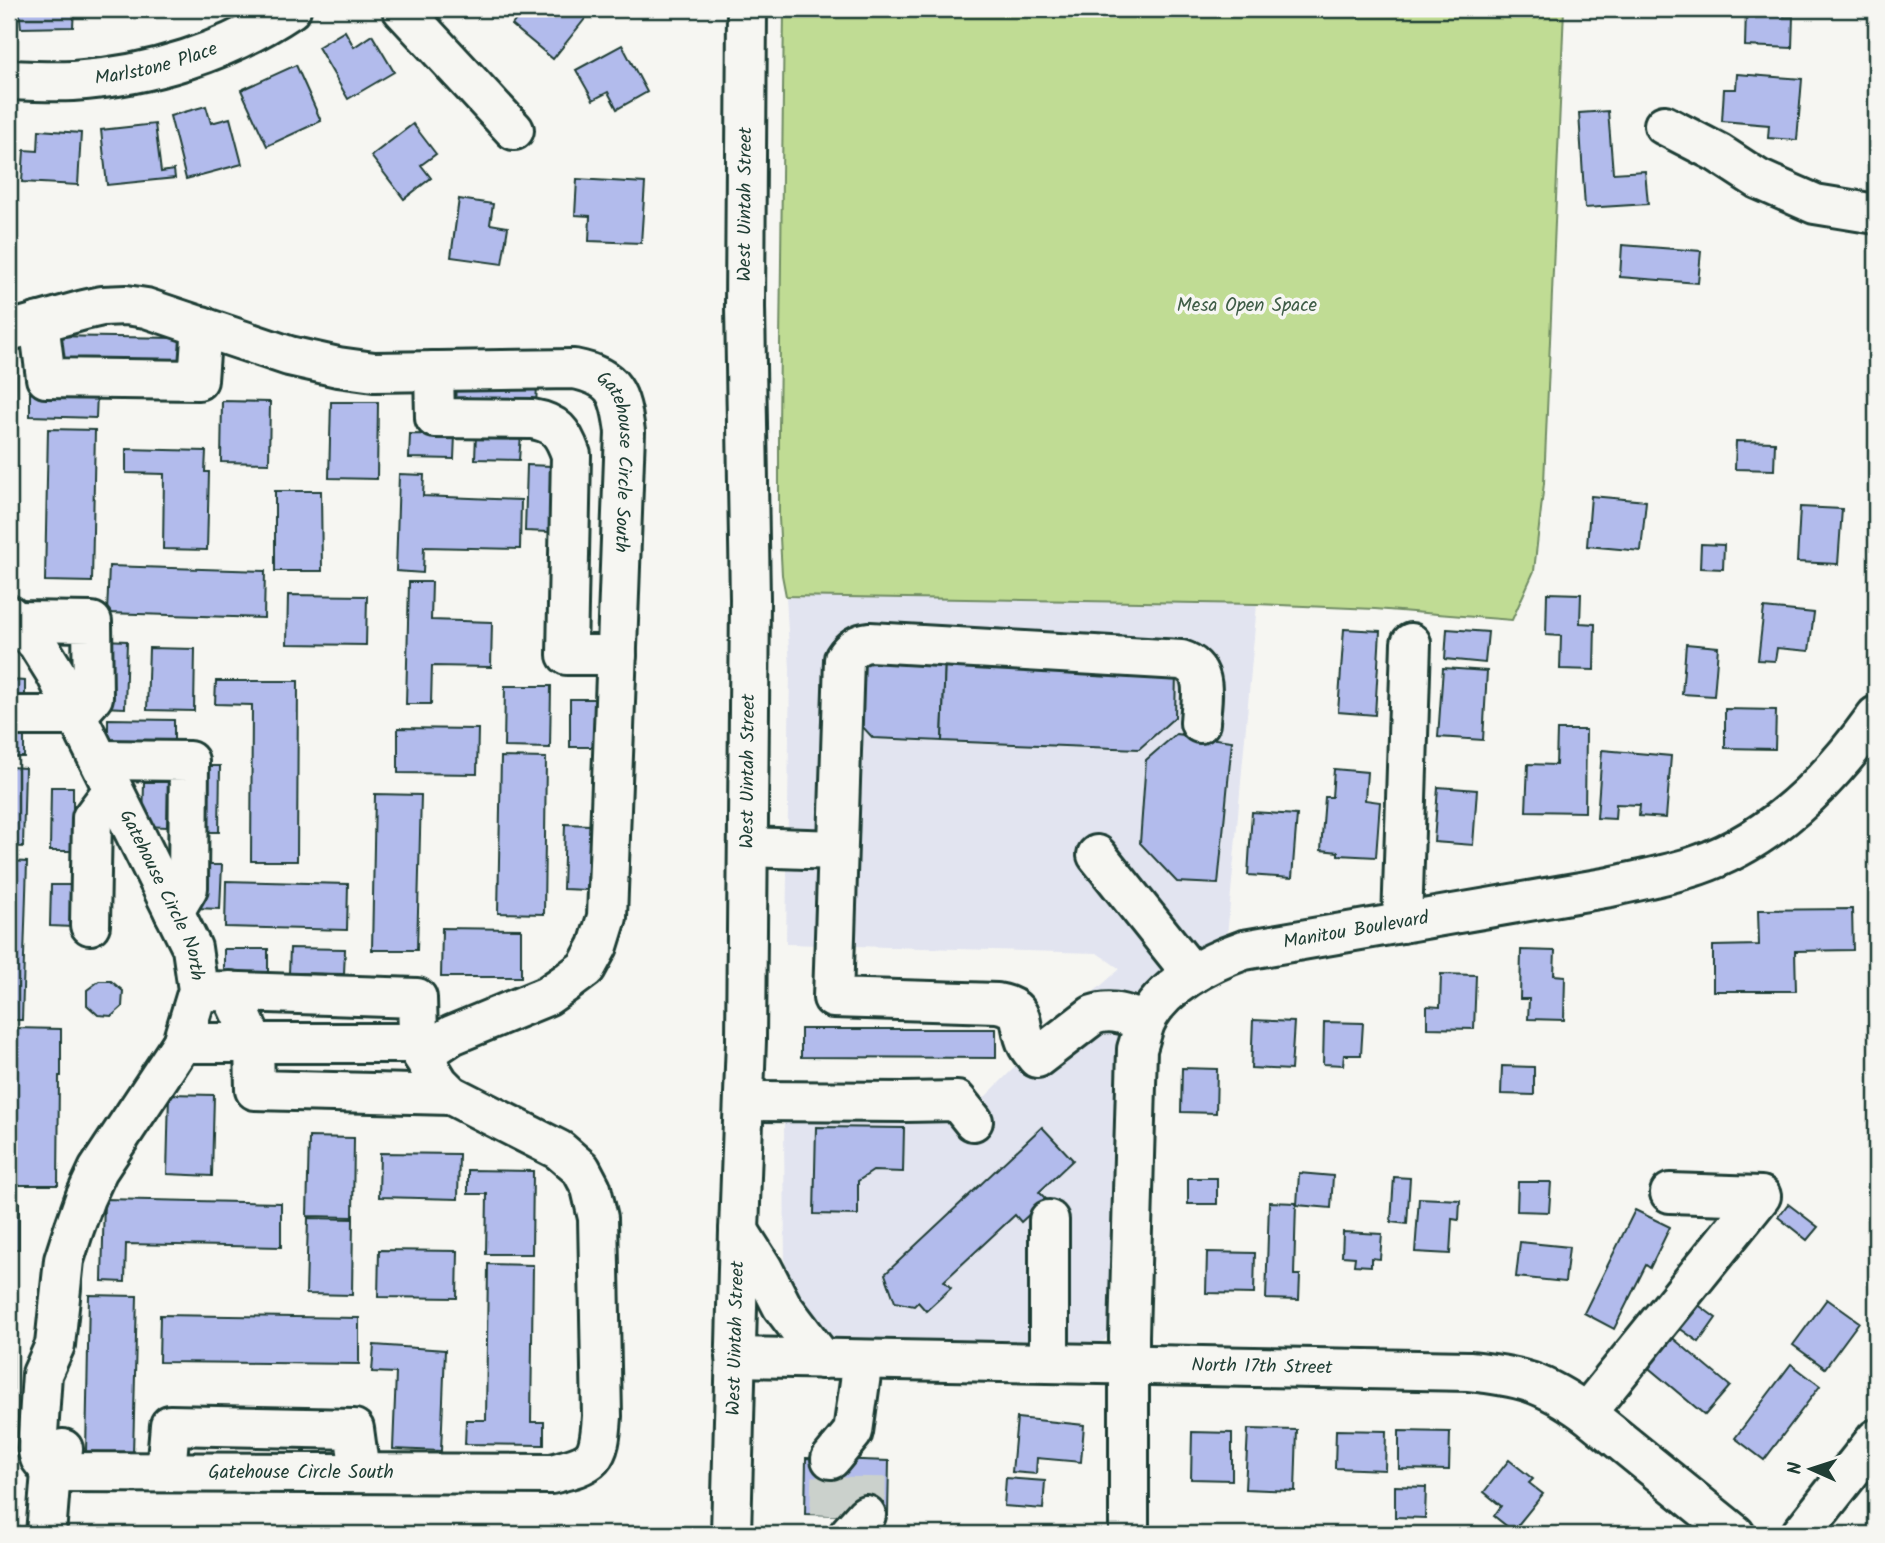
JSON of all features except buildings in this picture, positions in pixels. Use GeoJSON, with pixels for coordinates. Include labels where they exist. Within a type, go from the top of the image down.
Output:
{"type":"FeatureCollection","features":[{"type":"Feature","properties":{"kind":"street","name":"Marlstone Place"},"geometry":{"type":"LineString","coordinates":[[9,80],[74,81],[184,61],[244,37],[291,9]]}},
{"type":"Feature","properties":{"kind":"street"},"geometry":{"type":"LineString","coordinates":[[402,9],[514,130]]}},
{"type":"Feature","properties":{"kind":"street","name":"West Uintah Street"},"geometry":{"type":"LineString","coordinates":[[731,1534],[746,1040],[750,599],[745,307],[747,9]]}},
{"type":"Feature","properties":{"kind":"street"},"geometry":{"type":"LineString","coordinates":[[1664,125],[1718,153],[1758,179],[1815,204],[1876,214]]}},
{"type":"Feature","properties":{"kind":"street","name":"Gatehouse Circle South"},"geometry":{"type":"LineString","coordinates":[[24,326],[84,310],[125,305],[146,308],[289,356],[338,367],[374,372],[574,369],[593,373],[612,386],[621,405],[625,432],[607,917],[598,946],[586,968],[547,996],[421,1049]]}},
{"type":"Feature","properties":{"kind":"street"},"geometry":{"type":"LineString","coordinates":[[24,326],[46,378],[198,380],[202,326]]}},
{"type":"Feature","properties":{"kind":"street"},"geometry":{"type":"LineString","coordinates":[[434,371],[435,418],[545,421],[565,438],[571,455],[567,656],[617,655]]}},
{"type":"Feature","properties":{"kind":"street"},"geometry":{"type":"LineString","coordinates":[[9,716],[76,716],[93,697],[92,622],[13,618]]}},
{"type":"Feature","properties":{"kind":"street","name":"Gatehouse Circle North"},"geometry":{"type":"LineString","coordinates":[[13,618],[37,643],[55,672],[214,991],[98,1170],[85,1198],[64,1260],[55,1345],[63,1374],[63,1449],[51,1472],[46,1534]]}},
{"type":"Feature","properties":{"kind":"street"},"geometry":{"type":"LineString","coordinates":[[1146,1021],[1111,1011],[1093,1015],[1037,1058],[1027,1044],[1017,1012],[1010,1005],[833,998],[844,659],[862,643],[898,643],[1181,660],[1190,662],[1199,672],[1202,681],[1200,723]]}},
{"type":"Feature","properties":{"kind":"street"},"geometry":{"type":"LineString","coordinates":[[1402,923],[1411,643]]}},
{"type":"Feature","properties":{"kind":"street","name":"Manitou Boulevard"},"geometry":{"type":"LineString","coordinates":[[1129,1534],[1135,1082],[1137,1049],[1146,1021],[1158,1002],[1192,974],[1221,958],[1244,950],[1609,887],[1700,865],[1767,831],[1801,803],[1830,775],[1876,716]]}},
{"type":"Feature","properties":{"kind":"street"},"geometry":{"type":"LineString","coordinates":[[90,925],[92,818],[106,775],[189,761],[188,888],[174,912]]}},
{"type":"Feature","properties":{"kind":"street"},"geometry":{"type":"LineString","coordinates":[[748,847],[837,850]]}},
{"type":"Feature","properties":{"kind":"street"},"geometry":{"type":"LineString","coordinates":[[1097,855],[1192,974]]}},
{"type":"Feature","properties":{"kind":"street"},"geometry":{"type":"LineString","coordinates":[[214,991],[416,998],[421,1049],[439,1083],[452,1095]]}},
{"type":"Feature","properties":{"kind":"street"},"geometry":{"type":"LineString","coordinates":[[214,991],[254,1043],[255,1090],[452,1095]]}},
{"type":"Feature","properties":{"kind":"street"},"geometry":{"type":"LineString","coordinates":[[182,1043],[421,1049]]}},
{"type":"Feature","properties":{"kind":"street","name":"Gatehouse Circle South"},"geometry":{"type":"LineString","coordinates":[[51,1472],[551,1474],[575,1468],[593,1459],[600,1444],[602,1416],[598,1218],[591,1188],[581,1169],[559,1150],[452,1095]]}},
{"type":"Feature","properties":{"kind":"street"},"geometry":{"type":"LineString","coordinates":[[744,1101],[957,1101],[973,1121]]}},
{"type":"Feature","properties":{"kind":"street"},"geometry":{"type":"LineString","coordinates":[[1586,1413],[1761,1196],[1670,1193]]}},
{"type":"Feature","properties":{"kind":"street"},"geometry":{"type":"LineString","coordinates":[[1049,1220],[1049,1363]]}},
{"type":"Feature","properties":{"kind":"street"},"geometry":{"type":"LineString","coordinates":[[739,1231],[782,1306],[822,1359]]}},
{"type":"Feature","properties":{"kind":"street","name":"North 17th Street"},"geometry":{"type":"LineString","coordinates":[[735,1357],[1469,1371],[1498,1374],[1546,1387],[1586,1413],[1735,1534]]}},
{"type":"Feature","properties":{"kind":"street"},"geometry":{"type":"LineString","coordinates":[[850,1450],[863,1360]]}},
{"type":"Feature","properties":{"kind":"street"},"geometry":{"type":"LineString","coordinates":[[1801,1534],[1876,1439]]}},
{"type":"Feature","properties":{"kind":"shaded area"},"geometry":{"type":"Polygon","coordinates":[[[786,596],[1257,604],[1227,937],[1194,950],[1122,1044],[1115,1087],[1113,1320],[1112,1331],[1105,1340],[1097,1344],[844,1342],[820,1333],[785,1281],[784,1121],[959,1123],[1066,1016],[1120,969],[1097,953],[786,944],[790,669],[786,596]]]}},
{"type":"Feature","properties":{"kind":"green space","name":"Mesa Open Space"},"geometry":{"type":"Polygon","coordinates":[[[784,9],[1564,9],[1544,483],[1534,571],[1512,620],[1375,609],[1257,604],[786,596],[782,575],[779,518],[784,9]]]}},
{"type":"Feature","properties":{"kind":"tunnel"},"geometry":{"type":"LineString","coordinates":[[829,1515],[831,1459]]}},
{"type":"Feature","properties":{"kind":"tunnel"},"geometry":{"type":"LineString","coordinates":[[866,1515],[867,1460]]}}]}
